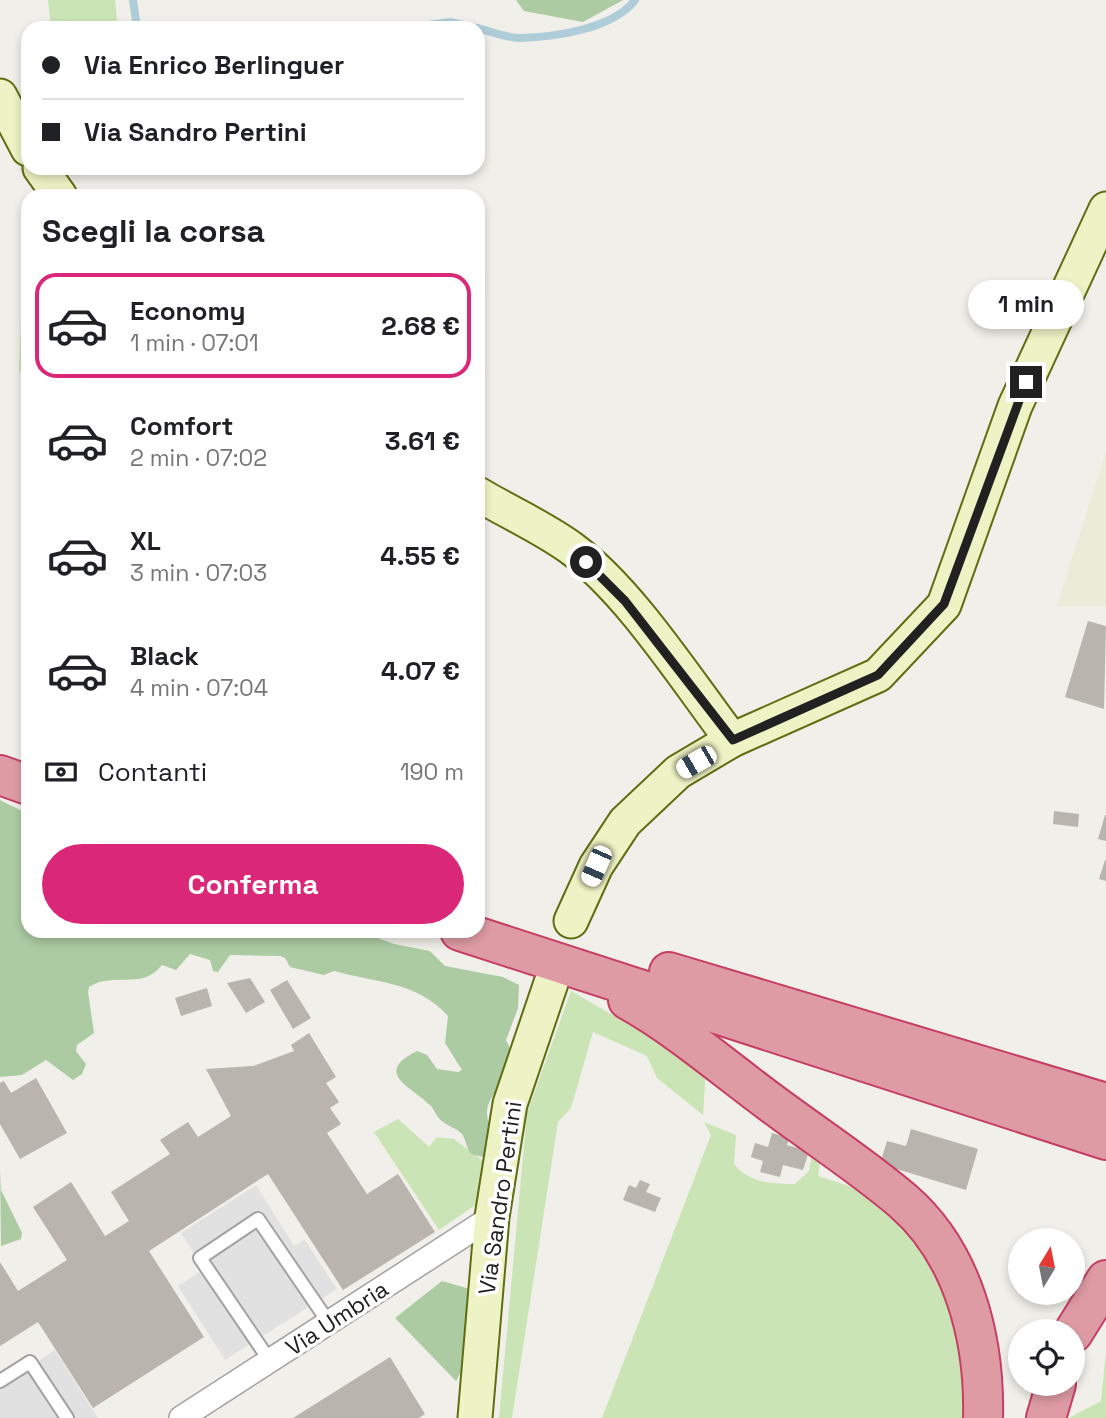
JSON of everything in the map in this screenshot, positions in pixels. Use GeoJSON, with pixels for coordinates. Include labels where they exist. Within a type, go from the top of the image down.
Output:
{"type":"FeatureCollection","features":[{"type":"Feature","properties":{"kind":"highway"},"geometry":{"type":"LineString","coordinates":[[0,775],[21,782]]}},
{"type":"Feature","properties":{"kind":"highway"},"geometry":{"type":"LineString","coordinates":[[485,918],[1106,1103]]}},
{"type":"Feature","properties":{"kind":"highway"},"geometry":{"type":"LineString","coordinates":[[475,938],[548,971],[631,1002],[904,1202],[940,1245],[965,1295],[981,1360],[983,1418]]}},
{"type":"Feature","properties":{"kind":"highway"},"geometry":{"type":"LineString","coordinates":[[548,971],[1106,1140]]}},
{"type":"Feature","properties":{"kind":"highway"},"geometry":{"type":"LineString","coordinates":[[1082,1319],[1106,1280]]}},
{"type":"Feature","properties":{"kind":"highway"},"geometry":{"type":"LineString","coordinates":[[1046,1418],[1052,1396]]}},
{"type":"Feature","properties":{"kind":"street"},"geometry":{"type":"LineString","coordinates":[[0,96],[21,136]]}},
{"type":"Feature","properties":{"kind":"street"},"geometry":{"type":"LineString","coordinates":[[572,921],[596,866],[625,821],[678,772],[733,740],[878,675],[944,604],[1015,406],[1106,209]]}},
{"type":"Feature","properties":{"kind":"street"},"geometry":{"type":"LineString","coordinates":[[485,498],[570,548],[602,576],[625,601],[733,740]]}},
{"type":"Feature","properties":{"kind":"street","name":"Via Sandro Pertini"},"geometry":{"type":"LineString","coordinates":[[475,1418],[492,1217],[510,1104],[548,971]]}},
{"type":"Feature","properties":{"kind":"street","name":"Via Umbria"},"geometry":{"type":"LineString","coordinates":[[181,1418],[492,1217]]}},
{"type":"Feature","properties":{"kind":"lane"},"geometry":{"type":"LineString","coordinates":[[270,1361],[200,1258],[258,1219],[328,1323]]}},
{"type":"Feature","properties":{"kind":"lane"},"geometry":{"type":"LineString","coordinates":[[0,1381],[30,1362],[67,1418]]}},
{"type":"Feature","properties":{"kind":"green space"},"geometry":{"type":"Polygon","coordinates":[[[48,0],[115,0],[117,21],[50,21],[48,0]]]}},
{"type":"Feature","properties":{"kind":"green space"},"geometry":{"type":"Polygon","coordinates":[[[516,0],[623,0],[583,22],[524,11],[516,0]]]}},
{"type":"Feature","properties":{"kind":"green space"},"geometry":{"type":"Polygon","coordinates":[[[21,322],[21,372],[19,372],[21,322]]]}},
{"type":"Feature","properties":{"kind":"green space"},"geometry":{"type":"Polygon","coordinates":[[[1106,451],[1106,606],[1057,606],[1106,451]]]}},
{"type":"Feature","properties":{"kind":"green space"},"geometry":{"type":"Polygon","coordinates":[[[0,800],[21,810],[21,938],[377,938],[430,951],[445,966],[503,977],[519,985],[518,1008],[506,1040],[512,1054],[510,1067],[494,1093],[487,1111],[494,1133],[487,1158],[471,1154],[462,1134],[441,1120],[430,1105],[406,1086],[397,1073],[398,1066],[404,1059],[417,1051],[427,1055],[437,1069],[458,1072],[462,1070],[445,1043],[448,1016],[423,996],[395,985],[334,971],[324,975],[290,967],[285,958],[280,956],[230,955],[218,972],[213,971],[210,960],[190,954],[176,970],[162,965],[146,977],[98,983],[89,987],[88,992],[94,1033],[77,1045],[76,1051],[86,1064],[82,1074],[73,1080],[46,1060],[22,1075],[0,1077],[0,800]]]}},
{"type":"Feature","properties":{"kind":"green space"},"geometry":{"type":"Polygon","coordinates":[[[571,991],[706,1069],[703,1115],[657,1078],[647,1056],[593,1032],[571,1108],[558,1122],[512,1418],[499,1418],[527,1113],[571,991]]]}},
{"type":"Feature","properties":{"kind":"green space"},"geometry":{"type":"Polygon","coordinates":[[[398,1119],[429,1147],[437,1137],[454,1139],[487,1164],[484,1199],[439,1230],[374,1132],[398,1119]]]}},
{"type":"Feature","properties":{"kind":"green space"},"geometry":{"type":"Polygon","coordinates":[[[704,1122],[736,1135],[734,1164],[747,1175],[762,1181],[795,1184],[809,1171],[813,1148],[821,1155],[818,1176],[852,1187],[885,1207],[918,1240],[961,1321],[967,1418],[602,1418],[711,1135],[704,1122]]]}},
{"type":"Feature","properties":{"kind":"green space"},"geometry":{"type":"Polygon","coordinates":[[[0,1170],[1,1190],[22,1233],[21,1239],[1,1246],[0,1170]]]}},
{"type":"Feature","properties":{"kind":"green space"},"geometry":{"type":"Polygon","coordinates":[[[442,1281],[470,1289],[464,1366],[456,1381],[395,1318],[442,1281]]]}},
{"type":"Feature","properties":{"kind":"green space"},"geometry":{"type":"Polygon","coordinates":[[[1106,1352],[1106,1418],[1069,1418],[1101,1401],[1106,1352]]]}},
{"type":"Feature","properties":{"kind":"shaded area"},"geometry":{"type":"Polygon","coordinates":[[[256,1185],[294,1246],[305,1240],[337,1289],[225,1360],[178,1286],[204,1269],[181,1233],[256,1185]]]}},
{"type":"Feature","properties":{"kind":"shaded area"},"geometry":{"type":"Polygon","coordinates":[[[55,1350],[98,1418],[0,1418],[0,1374],[5,1382],[55,1350]]]}},
{"type":"Feature","properties":{"kind":"building"},"geometry":{"type":"Polygon","coordinates":[[[1088,621],[1106,626],[1104,709],[1065,697],[1088,621]]]}},
{"type":"Feature","properties":{"kind":"building"},"geometry":{"type":"Polygon","coordinates":[[[1054,811],[1079,814],[1078,827],[1053,824],[1054,811]]]}},
{"type":"Feature","properties":{"kind":"building"},"geometry":{"type":"Polygon","coordinates":[[[1106,815],[1106,841],[1098,839],[1106,815]]]}},
{"type":"Feature","properties":{"kind":"building"},"geometry":{"type":"Polygon","coordinates":[[[1106,860],[1106,881],[1099,879],[1106,860]]]}},
{"type":"Feature","properties":{"kind":"building"},"geometry":{"type":"Polygon","coordinates":[[[250,978],[265,1002],[246,1013],[227,983],[250,978]]]}},
{"type":"Feature","properties":{"kind":"building"},"geometry":{"type":"Polygon","coordinates":[[[287,980],[311,1018],[293,1029],[270,990],[287,980]]]}},
{"type":"Feature","properties":{"kind":"building"},"geometry":{"type":"Polygon","coordinates":[[[207,988],[212,1006],[181,1016],[175,998],[207,988]]]}},
{"type":"Feature","properties":{"kind":"building"},"geometry":{"type":"Polygon","coordinates":[[[309,1033],[336,1077],[326,1083],[339,1102],[330,1108],[341,1124],[327,1133],[367,1194],[398,1174],[435,1232],[343,1290],[268,1174],[149,1251],[204,1337],[93,1408],[38,1322],[0,1346],[0,1262],[18,1291],[67,1260],[33,1207],[71,1182],[105,1236],[129,1221],[111,1192],[170,1154],[160,1140],[188,1122],[198,1137],[231,1116],[206,1069],[253,1066],[294,1051],[291,1045],[309,1033]]]}},
{"type":"Feature","properties":{"kind":"building"},"geometry":{"type":"Polygon","coordinates":[[[36,1078],[67,1133],[20,1159],[0,1124],[0,1083],[4,1081],[11,1093],[36,1078]]]}},
{"type":"Feature","properties":{"kind":"building"},"geometry":{"type":"Polygon","coordinates":[[[911,1129],[978,1149],[966,1190],[880,1164],[887,1141],[906,1146],[911,1129]]]}},
{"type":"Feature","properties":{"kind":"building"},"geometry":{"type":"Polygon","coordinates":[[[772,1133],[789,1138],[787,1145],[809,1151],[803,1170],[783,1165],[780,1177],[760,1172],[763,1161],[751,1157],[755,1143],[768,1147],[772,1133]]]}},
{"type":"Feature","properties":{"kind":"building"},"geometry":{"type":"Polygon","coordinates":[[[640,1180],[650,1184],[646,1192],[661,1198],[655,1212],[623,1200],[629,1185],[636,1188],[640,1180]]]}},
{"type":"Feature","properties":{"kind":"building"},"geometry":{"type":"Polygon","coordinates":[[[390,1357],[425,1414],[419,1418],[293,1418],[390,1357]]]}},
{"type":"Feature","properties":{"kind":"waterway"},"geometry":{"type":"LineString","coordinates":[[133,0],[136,21]]}},
{"type":"Feature","properties":{"kind":"waterway"},"geometry":{"type":"LineString","coordinates":[[485,30],[515,38],[582,30],[613,18],[635,0]]}},
{"type":"Feature","properties":{"kind":"route"},"geometry":{"type":"LineString","coordinates":[[586,562],[625,601],[733,740],[878,675],[944,604],[1026,382]]}}]}
